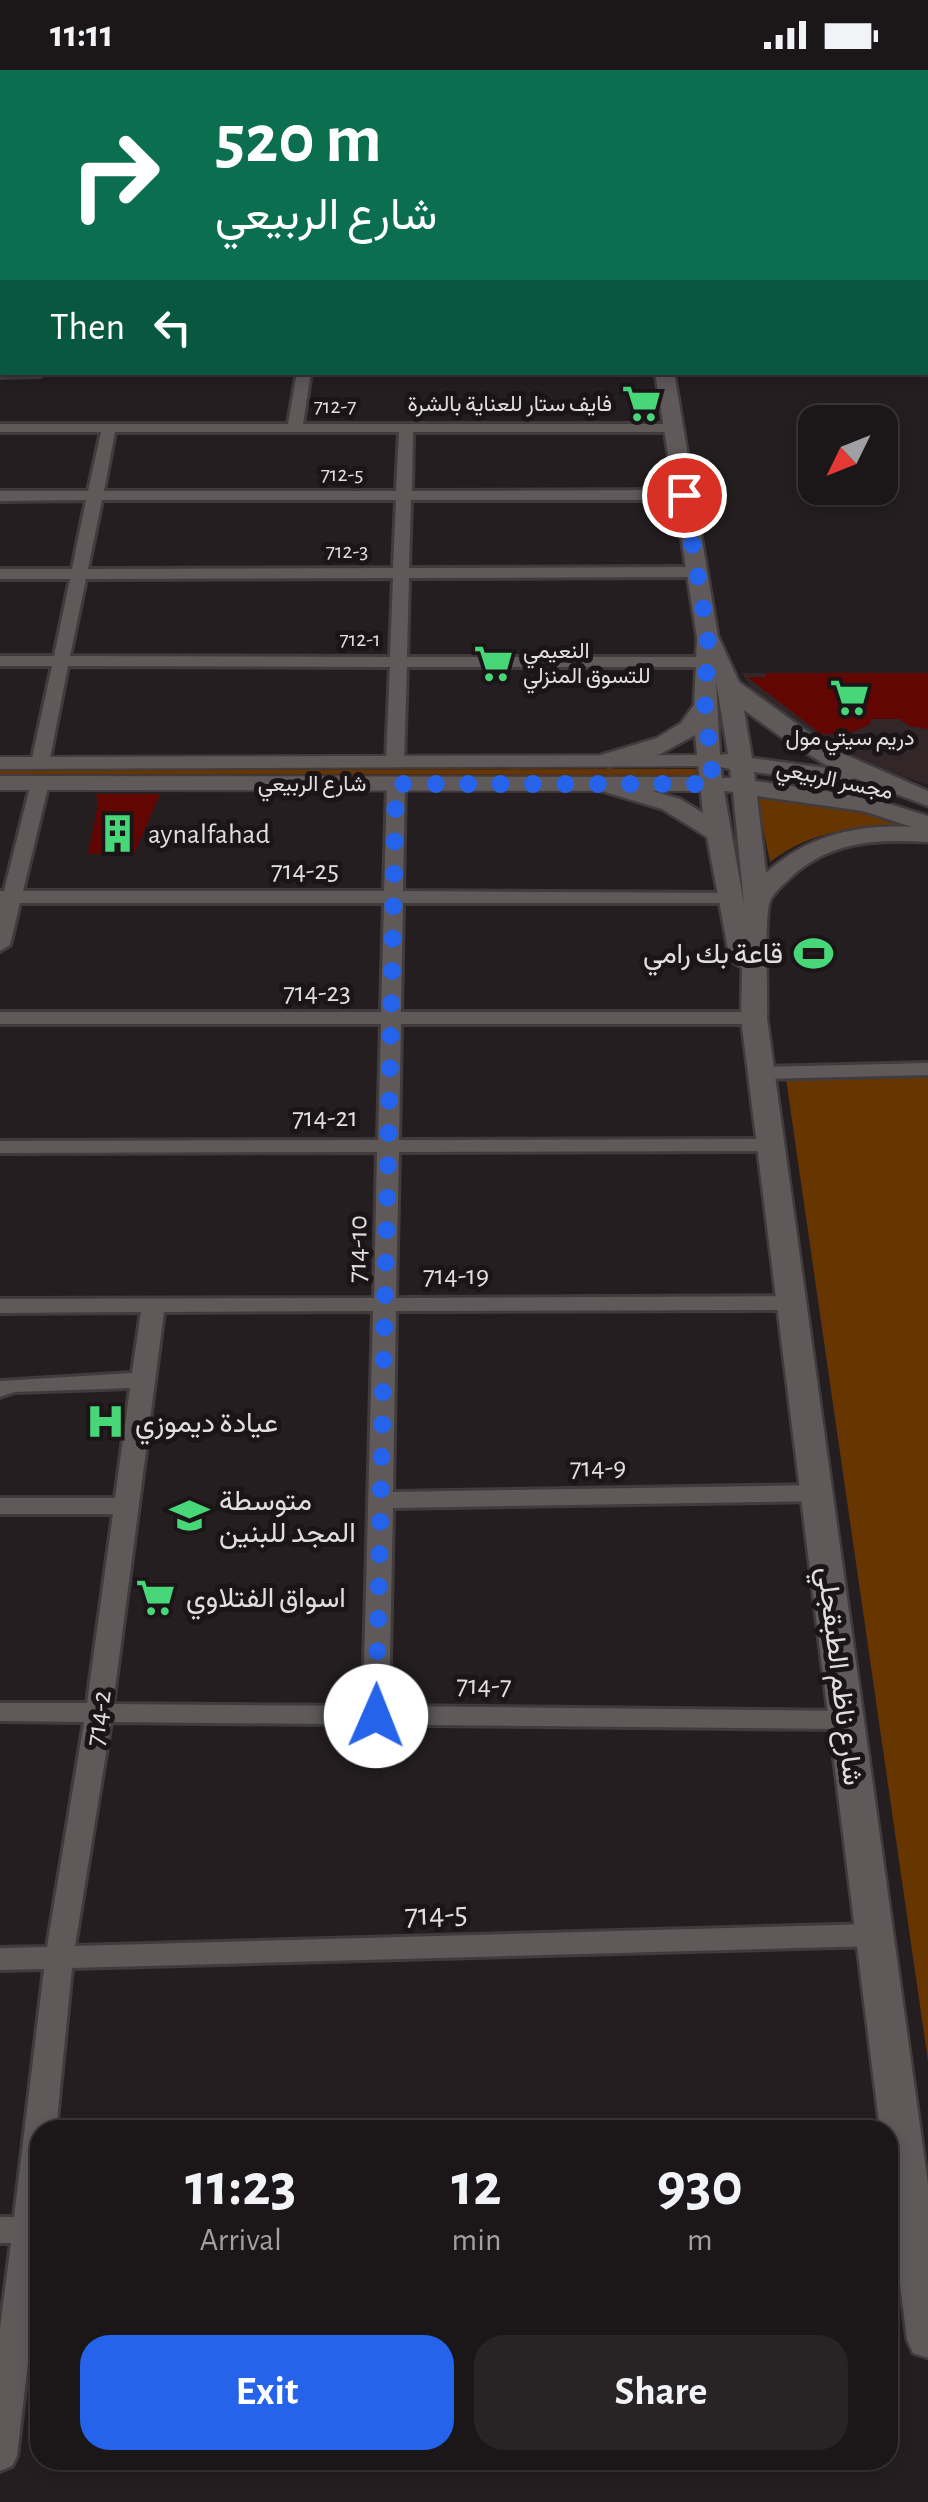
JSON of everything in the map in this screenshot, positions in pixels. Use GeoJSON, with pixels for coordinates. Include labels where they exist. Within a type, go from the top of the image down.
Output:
{"type":"FeatureCollection","features":[{"type":"Feature","properties":{"kind":"main road","name":"شارع ناظم الطبقجلي"},"geometry":{"type":"LineString","coordinates":[[664,375],[694,572],[743,774],[757,900],[754,1016]]}},
{"type":"Feature","properties":{"kind":"main road","name":"شارع ناظم الطبقجلي"},"geometry":{"type":"LineString","coordinates":[[718,670],[705,704],[718,833],[754,1016],[875,1934],[891,2120]]}},
{"type":"Feature","properties":{"kind":"main road"},"geometry":{"type":"LineString","coordinates":[[718,670],[782,732],[874,780],[928,799]]}},
{"type":"Feature","properties":{"kind":"main road"},"geometry":{"type":"LineString","coordinates":[[606,772],[697,722],[705,704]]}},
{"type":"Feature","properties":{"kind":"main road","name":"مجسر الربيعي"},"geometry":{"type":"LineString","coordinates":[[743,774],[812,770],[928,799]]}},
{"type":"Feature","properties":{"kind":"main road"},"geometry":{"type":"LineString","coordinates":[[606,772],[718,833]]}},
{"type":"Feature","properties":{"kind":"main road","name":"شارع الربيعي"},"geometry":{"type":"LineString","coordinates":[[712,772],[743,774]]}},
{"type":"Feature","properties":{"kind":"main road","name":"مجسر الربيعي"},"geometry":{"type":"LineString","coordinates":[[743,774],[867,804],[928,824]]}},
{"type":"Feature","properties":{"kind":"main road"},"geometry":{"type":"LineString","coordinates":[[757,900],[772,879],[811,847],[868,835],[928,835]]}},
{"type":"Feature","properties":{"kind":"main road","name":"شارع ناظم الطبقجلي"},"geometry":{"type":"LineString","coordinates":[[900,2229],[928,2340]]}},
{"type":"Feature","properties":{"kind":"street"},"geometry":{"type":"LineString","coordinates":[[295,428],[304,375]]}},
{"type":"Feature","properties":{"kind":"street","name":"712-7"},"geometry":{"type":"LineString","coordinates":[[0,428],[671,428]]}},
{"type":"Feature","properties":{"kind":"street"},"geometry":{"type":"LineString","coordinates":[[0,945],[6,897],[40,773],[109,428]]}},
{"type":"Feature","properties":{"kind":"street","name":"714-10"},"geometry":{"type":"LineString","coordinates":[[376,1716],[406,428]]}},
{"type":"Feature","properties":{"kind":"street","name":"712-5"},"geometry":{"type":"LineString","coordinates":[[0,496],[684,495]]}},
{"type":"Feature","properties":{"kind":"street","name":"712-3"},"geometry":{"type":"LineString","coordinates":[[0,574],[694,572]]}},
{"type":"Feature","properties":{"kind":"street","name":"712-1"},"geometry":{"type":"LineString","coordinates":[[0,661],[398,660],[718,670]]}},
{"type":"Feature","properties":{"kind":"street","name":"شارع الربيعي"},"geometry":{"type":"LineString","coordinates":[[0,763],[40,773]]}},
{"type":"Feature","properties":{"kind":"street","name":"شارع الربيعي"},"geometry":{"type":"LineString","coordinates":[[0,783],[40,773],[712,772]]}},
{"type":"Feature","properties":{"kind":"street","name":"714-25"},"geometry":{"type":"LineString","coordinates":[[6,897],[730,897]]}},
{"type":"Feature","properties":{"kind":"street","name":"714-23"},"geometry":{"type":"LineString","coordinates":[[0,1018],[754,1016]]}},
{"type":"Feature","properties":{"kind":"street"},"geometry":{"type":"LineString","coordinates":[[761,1073],[928,1068]]}},
{"type":"Feature","properties":{"kind":"street","name":"714-21"},"geometry":{"type":"LineString","coordinates":[[0,1147],[771,1145]]}},
{"type":"Feature","properties":{"kind":"street","name":"714-19"},"geometry":{"type":"LineString","coordinates":[[0,1306],[791,1303]]}},
{"type":"Feature","properties":{"kind":"street","name":"714-2"},"geometry":{"type":"LineString","coordinates":[[41,2120],[59,1959],[98,1713],[153,1306]]}},
{"type":"Feature","properties":{"kind":"street"},"geometry":{"type":"LineString","coordinates":[[0,1390],[11,1386],[143,1380]]}},
{"type":"Feature","properties":{"kind":"street","name":"714-9"},"geometry":{"type":"LineString","coordinates":[[381,1500],[816,1493]]}},
{"type":"Feature","properties":{"kind":"street"},"geometry":{"type":"LineString","coordinates":[[0,1506],[126,1506]]}},
{"type":"Feature","properties":{"kind":"street","name":"714-7"},"geometry":{"type":"LineString","coordinates":[[0,1712],[846,1720]]}},
{"type":"Feature","properties":{"kind":"street","name":"714-5"},"geometry":{"type":"LineString","coordinates":[[0,1959],[875,1934]]}},
{"type":"Feature","properties":{"kind":"street","name":"714-2"},"geometry":{"type":"LineString","coordinates":[[0,2456],[30,2190]]}},
{"type":"Feature","properties":{"kind":"shaded area","name":"دريم سيتي مول"},"geometry":{"type":"Polygon","coordinates":[[[742,673],[928,673],[928,785],[867,766],[815,740],[752,691],[742,673]]]}},
{"type":"Feature","properties":{"kind":"shaded area"},"geometry":{"type":"Polygon","coordinates":[[[695,769],[699,775],[0,774],[0,770],[695,769]]]}},
{"type":"Feature","properties":{"kind":"shaded area"},"geometry":{"type":"Polygon","coordinates":[[[756,794],[851,808],[908,825],[819,836],[770,862],[756,794]]]}},
{"type":"Feature","properties":{"kind":"shaded area"},"geometry":{"type":"Polygon","coordinates":[[[928,1075],[928,2061],[786,1079],[928,1075]]]}},
{"type":"Feature","properties":{"kind":"building","name":"دريم سيتي مول"},"geometry":{"type":"Polygon","coordinates":[[[766,673],[928,673],[928,729],[909,726],[900,719],[872,719],[869,725],[844,735],[821,734],[747,677],[766,677],[766,673]]]}},
{"type":"Feature","properties":{"kind":"building","name":"aynalfahad"},"geometry":{"type":"Polygon","coordinates":[[[96,794],[160,794],[134,854],[88,854],[98,804],[96,794]]]}},
{"type":"Feature","properties":{"kind":"place","name":"فايف ستار للعناية بالشرة"},"geometry":{"type":"Point","coordinates":[642,403]}},
{"type":"Feature","properties":{"kind":"place","name":"النعيمي للتسوق المنزلي"},"geometry":{"type":"Point","coordinates":[493,663]}},
{"type":"Feature","properties":{"kind":"place","name":"دريم سيتي مول"},"geometry":{"type":"Point","coordinates":[850,698]}},
{"type":"Feature","properties":{"kind":"place","name":"aynalfahad"},"geometry":{"type":"Point","coordinates":[118,833]}},
{"type":"Feature","properties":{"kind":"place","name":"قاعة بك رامي"},"geometry":{"type":"Point","coordinates":[813,953]}},
{"type":"Feature","properties":{"kind":"place","name":"عيادة ديموزي"},"geometry":{"type":"Point","coordinates":[105,1422]}},
{"type":"Feature","properties":{"kind":"place","name":"متوسطة المجد للبنين"},"geometry":{"type":"Point","coordinates":[189,1516]}},
{"type":"Feature","properties":{"kind":"place","name":"اسواق الفتلاوي"},"geometry":{"type":"Point","coordinates":[156,1597]}},
{"type":"Feature","properties":{"kind":"route"},"geometry":{"type":"LineString","coordinates":[[376,1716],[396,784],[713,784],[705,704],[708,636],[694,572],[684,495]]}}]}
